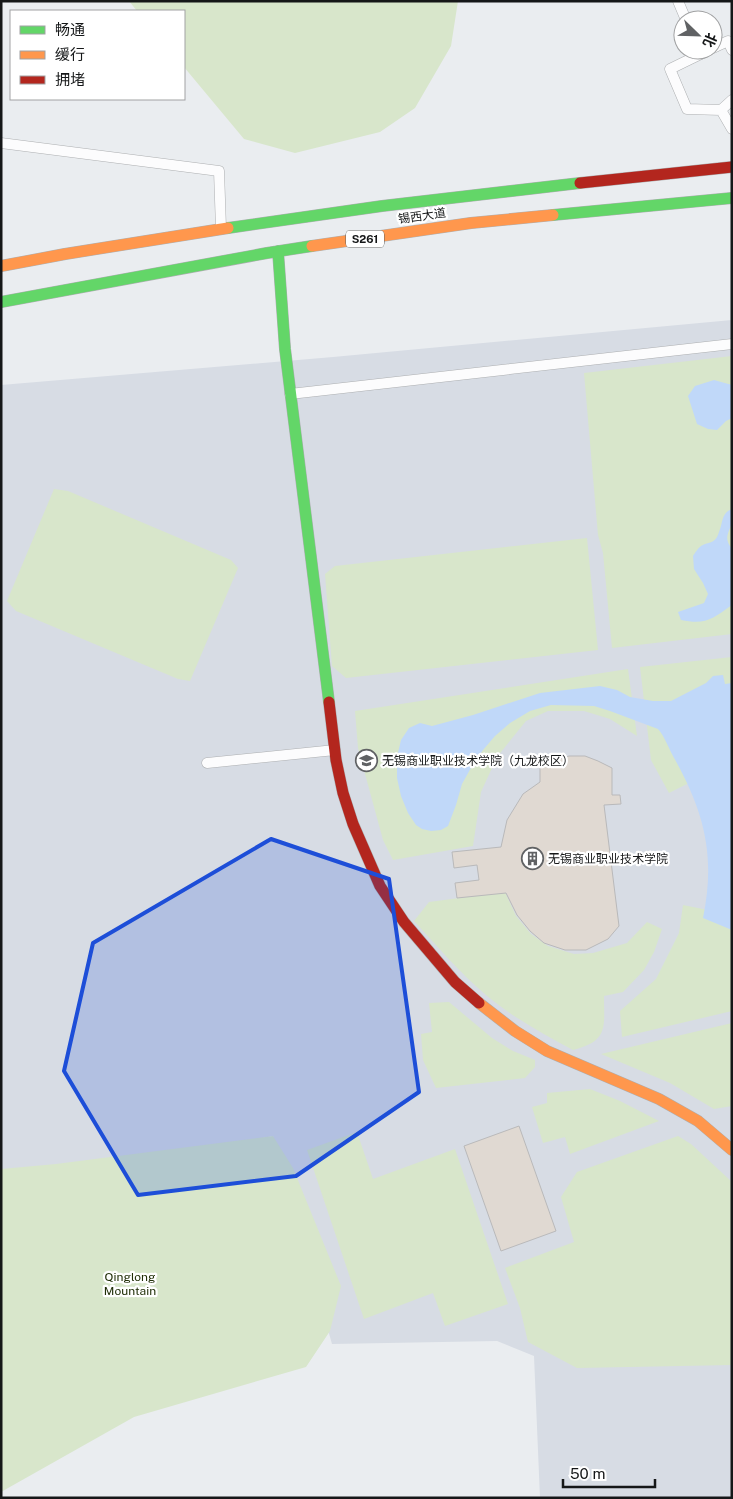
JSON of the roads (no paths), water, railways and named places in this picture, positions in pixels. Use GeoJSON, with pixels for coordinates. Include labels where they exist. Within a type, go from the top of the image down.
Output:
{"type":"FeatureCollection","features":[{"type":"Feature","properties":{"kind":"main road","name":"锡西大道"},"geometry":{"type":"LineString","coordinates":[[1,266],[221,228],[467,195],[732,168]]}},
{"type":"Feature","properties":{"kind":"main road","name":"锡西大道"},"geometry":{"type":"LineString","coordinates":[[1,302],[278,251],[471,223],[732,198]]}},
{"type":"Feature","properties":{"kind":"main road"},"geometry":{"type":"LineString","coordinates":[[278,251],[290,394],[335,750],[343,793],[353,824],[380,886],[404,922],[455,982],[514,1031],[547,1051],[660,1099],[698,1121],[732,1150]]}},
{"type":"Feature","properties":{"kind":"street"},"geometry":{"type":"LineString","coordinates":[[723,43],[728,41],[732,50]]}},
{"type":"Feature","properties":{"kind":"street"},"geometry":{"type":"LineString","coordinates":[[686,60],[670,68],[687,110],[721,110],[732,100]]}},
{"type":"Feature","properties":{"kind":"street"},"geometry":{"type":"LineString","coordinates":[[721,110],[732,129]]}},
{"type":"Feature","properties":{"kind":"street"},"geometry":{"type":"LineString","coordinates":[[1,143],[219,171],[221,228]]}},
{"type":"Feature","properties":{"kind":"street"},"geometry":{"type":"LineString","coordinates":[[290,394],[732,344]]}},
{"type":"Feature","properties":{"kind":"street"},"geometry":{"type":"LineString","coordinates":[[208,763],[335,750]]}},
{"type":"Feature","properties":{"kind":"water"},"geometry":{"type":"Polygon","coordinates":[[[714,380],[732,385],[732,418],[717,430],[708,429],[697,424],[688,396],[695,386],[714,380]]]}},
{"type":"Feature","properties":{"kind":"water"},"geometry":{"type":"Polygon","coordinates":[[[732,509],[732,520],[727,539],[732,549],[732,605],[708,620],[697,622],[681,620],[678,612],[704,603],[708,594],[694,569],[693,556],[701,546],[716,539],[724,516],[732,509]]]}},
{"type":"Feature","properties":{"kind":"water"},"geometry":{"type":"Polygon","coordinates":[[[723,675],[725,684],[732,683],[732,930],[703,918],[708,874],[707,854],[700,815],[684,776],[658,729],[594,706],[551,705],[530,711],[510,723],[483,750],[462,784],[448,826],[441,830],[431,831],[422,829],[416,825],[408,813],[401,796],[397,778],[397,757],[401,740],[409,728],[420,723],[432,726],[540,693],[600,686],[617,690],[630,697],[653,701],[671,701],[706,683],[713,676],[723,675]]]}},
{"type":"Feature","properties":{"kind":"place","name":"无锡商业职业技术学院（九龙校区）"},"geometry":{"type":"Point","coordinates":[366,761]}},
{"type":"Feature","properties":{"kind":"place","name":"无锡商业职业技术学院"},"geometry":{"type":"Point","coordinates":[532,859]}},
{"type":"Feature","properties":{"kind":"park label","name":"Qinglong Mountain"},"geometry":{"type":"Point","coordinates":[130,1284]}}]}
